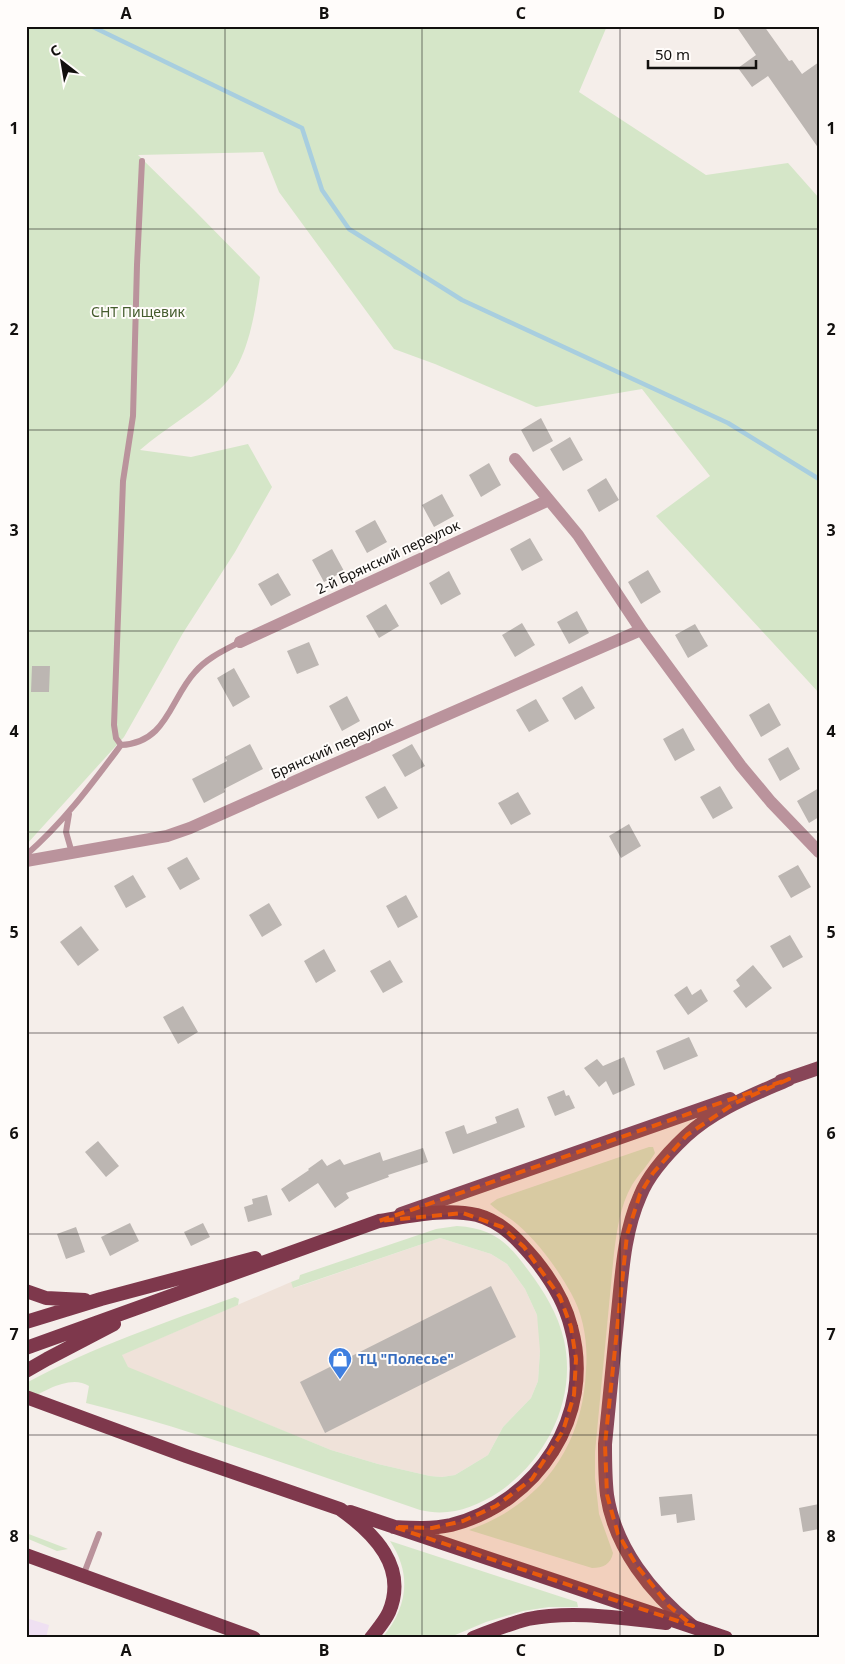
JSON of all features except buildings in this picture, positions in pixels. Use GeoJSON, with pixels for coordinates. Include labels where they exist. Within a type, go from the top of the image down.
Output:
{"type":"FeatureCollection","features":[{"type":"Feature","properties":{"kind":"highway"},"geometry":{"type":"LineString","coordinates":[[26,1348],[380,1221],[411,1216],[463,1213],[478,1216],[502,1227],[524,1247],[547,1276],[560,1297],[571,1327],[576,1359],[574,1395],[564,1431],[545,1464],[532,1479],[496,1506],[480,1515],[463,1521],[432,1528],[394,1527]]}},
{"type":"Feature","properties":{"kind":"highway"},"geometry":{"type":"LineString","coordinates":[[26,1322],[101,1299],[329,1238]]}},
{"type":"Feature","properties":{"kind":"highway"},"geometry":{"type":"LineString","coordinates":[[26,1291],[46,1298],[73,1300],[101,1299]]}},
{"type":"Feature","properties":{"kind":"highway"},"geometry":{"type":"LineString","coordinates":[[26,1371],[157,1302]]}},
{"type":"Feature","properties":{"kind":"highway"},"geometry":{"type":"LineString","coordinates":[[26,1397],[186,1456],[726,1638]]}},
{"type":"Feature","properties":{"kind":"highway"},"geometry":{"type":"LineString","coordinates":[[340,1508],[364,1527],[378,1543],[387,1557],[394,1576],[395,1588],[388,1614],[371,1638]]}},
{"type":"Feature","properties":{"kind":"highway"},"geometry":{"type":"LineString","coordinates":[[26,1555],[254,1638]]}},
{"type":"Feature","properties":{"kind":"highway"},"geometry":{"type":"LineString","coordinates":[[473,1638],[512,1623],[529,1619],[569,1616],[594,1615],[692,1626]]}},
{"type":"Feature","properties":{"kind":"main road"},"geometry":{"type":"LineString","coordinates":[[380,1221],[819,1068]]}},
{"type":"Feature","properties":{"kind":"main road"},"geometry":{"type":"LineString","coordinates":[[692,1626],[669,1606],[636,1566],[618,1534],[607,1496],[605,1444],[627,1235],[640,1194],[653,1173],[687,1135],[705,1121],[735,1103],[789,1079]]}},
{"type":"Feature","properties":{"kind":"street"},"geometry":{"type":"LineString","coordinates":[[515,460],[578,535],[641,630],[770,802],[819,852]]}},
{"type":"Feature","properties":{"kind":"street","name":"2-й Брянский переулок"},"geometry":{"type":"LineString","coordinates":[[240,642],[549,500]]}},
{"type":"Feature","properties":{"kind":"street","name":"Брянский переулок"},"geometry":{"type":"LineString","coordinates":[[26,861],[167,836],[190,828],[641,630]]}},
{"type":"Feature","properties":{"kind":"lane"},"geometry":{"type":"LineString","coordinates":[[121,745],[116,738],[114,715],[123,481],[133,416],[142,161]]}},
{"type":"Feature","properties":{"kind":"lane"},"geometry":{"type":"LineString","coordinates":[[26,855],[70,813],[121,745],[136,743],[161,726],[171,712],[184,684],[196,671],[208,659],[240,642]]}},
{"type":"Feature","properties":{"kind":"lane"},"geometry":{"type":"LineString","coordinates":[[70,813],[66,832],[72,853]]}},
{"type":"Feature","properties":{"kind":"lane"},"geometry":{"type":"LineString","coordinates":[[83,1576],[99,1534]]}},
{"type":"Feature","properties":{"kind":"highlighted area"},"geometry":{"type":"Polygon","coordinates":[[[789,1079],[735,1103],[687,1135],[653,1173],[640,1194],[627,1235],[605,1444],[607,1495],[618,1534],[637,1566],[669,1606],[693,1626],[394,1527],[432,1528],[463,1521],[496,1506],[532,1479],[563,1431],[574,1395],[576,1359],[571,1327],[560,1297],[524,1247],[502,1227],[463,1213],[379,1221],[789,1079]]]}},
{"type":"Feature","properties":{"kind":"shaded area"},"geometry":{"type":"Polygon","coordinates":[[[440,1238],[491,1254],[507,1264],[525,1289],[537,1315],[540,1333],[538,1381],[531,1398],[503,1427],[488,1455],[455,1475],[430,1476],[378,1464],[331,1450],[128,1368],[121,1355],[291,1282],[294,1288],[440,1238]]]}},
{"type":"Feature","properties":{"kind":"shaded area"},"geometry":{"type":"Polygon","coordinates":[[[26,1618],[49,1625],[46,1638],[26,1638],[26,1618]]]}},
{"type":"Feature","properties":{"kind":"green space","name":"СНТ Пищевик"},"geometry":{"type":"Polygon","coordinates":[[[26,26],[607,26],[579,92],[706,175],[788,163],[819,198],[819,693],[656,516],[710,476],[642,389],[536,407],[435,364],[394,349],[279,192],[263,152],[138,155],[260,277],[256,306],[248,338],[237,367],[229,379],[210,398],[140,450],[191,457],[248,444],[272,487],[235,552],[183,633],[124,737],[26,845],[26,26]]]}},
{"type":"Feature","properties":{"kind":"green space"},"geometry":{"type":"Polygon","coordinates":[[[653,1147],[655,1153],[628,1193],[620,1218],[615,1244],[595,1452],[595,1478],[599,1514],[613,1553],[606,1565],[592,1568],[469,1530],[495,1519],[518,1505],[554,1469],[567,1447],[577,1423],[583,1398],[586,1370],[584,1330],[579,1311],[571,1293],[554,1265],[533,1239],[517,1224],[490,1204],[497,1199],[653,1147]]]}},
{"type":"Feature","properties":{"kind":"green space"},"geometry":{"type":"Polygon","coordinates":[[[457,1226],[469,1227],[490,1233],[506,1244],[521,1260],[550,1303],[564,1340],[567,1362],[566,1384],[562,1405],[544,1445],[531,1463],[516,1478],[499,1492],[471,1507],[451,1512],[420,1510],[212,1439],[86,1403],[89,1386],[82,1383],[65,1383],[26,1400],[26,1383],[51,1370],[129,1336],[235,1297],[239,1299],[238,1305],[122,1355],[128,1367],[331,1450],[378,1464],[430,1476],[455,1475],[488,1455],[503,1427],[531,1398],[538,1381],[540,1351],[537,1315],[525,1289],[507,1264],[491,1254],[440,1238],[293,1288],[291,1282],[299,1279],[300,1275],[436,1229],[457,1226]]]}},
{"type":"Feature","properties":{"kind":"green space"},"geometry":{"type":"Polygon","coordinates":[[[26,1533],[68,1549],[57,1551],[26,1538],[26,1533]]]}},
{"type":"Feature","properties":{"kind":"green space"},"geometry":{"type":"Polygon","coordinates":[[[390,1541],[577,1602],[578,1607],[549,1607],[523,1611],[486,1622],[448,1638],[382,1638],[397,1614],[404,1590],[402,1566],[390,1541]]]}},
{"type":"Feature","properties":{"kind":"waterway"},"geometry":{"type":"LineString","coordinates":[[91,26],[302,128],[322,190],[349,229],[462,300],[728,423],[819,479]]}},
{"type":"Feature","properties":{"kind":"place","name":"ТЦ \"Полесье\""},"geometry":{"type":"Point","coordinates":[340,1380]}}]}
